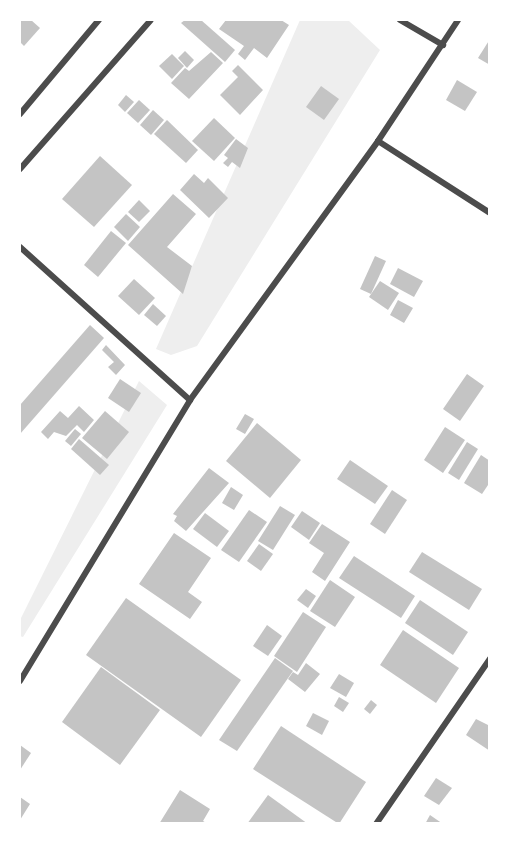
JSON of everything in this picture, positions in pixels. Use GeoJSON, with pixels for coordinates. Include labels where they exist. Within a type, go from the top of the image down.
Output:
{"type":"FeatureCollection","features":[{"type":"Feature","properties":{"kind":"street"},"geometry":{"type":"LineString","coordinates":[[20,114],[99,20]]}},
{"type":"Feature","properties":{"kind":"street"},"geometry":{"type":"LineString","coordinates":[[20,170],[151,20]]}},
{"type":"Feature","properties":{"kind":"street"},"geometry":{"type":"LineString","coordinates":[[400,20],[443,45]]}},
{"type":"Feature","properties":{"kind":"street"},"geometry":{"type":"LineString","coordinates":[[20,677],[190,400],[378,141],[458,20]]}},
{"type":"Feature","properties":{"kind":"street"},"geometry":{"type":"LineString","coordinates":[[378,141],[489,213]]}},
{"type":"Feature","properties":{"kind":"street"},"geometry":{"type":"LineString","coordinates":[[20,248],[190,400]]}},
{"type":"Feature","properties":{"kind":"street"},"geometry":{"type":"LineString","coordinates":[[376,824],[489,659]]}},
{"type":"Feature","properties":{"kind":"shaded area"},"geometry":{"type":"Polygon","coordinates":[[[300,20],[348,20],[380,50],[197,346],[171,355],[156,349],[300,20]]]}},
{"type":"Feature","properties":{"kind":"shaded area"},"geometry":{"type":"Polygon","coordinates":[[[139,381],[167,405],[23,637],[20,636],[20,620],[139,381]]]}},
{"type":"Feature","properties":{"kind":"building"},"geometry":{"type":"Polygon","coordinates":[[[20,20],[31,20],[40,28],[24,46],[20,42],[20,20]]]}},
{"type":"Feature","properties":{"kind":"building"},"geometry":{"type":"Polygon","coordinates":[[[185,20],[201,20],[235,50],[225,62],[181,23],[185,20]]]}},
{"type":"Feature","properties":{"kind":"building"},"geometry":{"type":"Polygon","coordinates":[[[226,20],[281,20],[289,25],[267,58],[254,48],[245,60],[238,54],[244,46],[219,29],[226,20]]]}},
{"type":"Feature","properties":{"kind":"building"},"geometry":{"type":"Polygon","coordinates":[[[490,39],[490,65],[478,58],[490,39]]]}},
{"type":"Feature","properties":{"kind":"building"},"geometry":{"type":"Polygon","coordinates":[[[185,51],[194,60],[187,68],[178,58],[185,51]]]}},
{"type":"Feature","properties":{"kind":"building"},"geometry":{"type":"Polygon","coordinates":[[[211,52],[223,63],[189,99],[171,83],[185,68],[189,71],[211,52]]]}},
{"type":"Feature","properties":{"kind":"building"},"geometry":{"type":"Polygon","coordinates":[[[172,54],[184,66],[172,79],[159,66],[172,54]]]}},
{"type":"Feature","properties":{"kind":"building"},"geometry":{"type":"Polygon","coordinates":[[[238,65],[263,90],[240,115],[220,95],[238,77],[232,71],[238,65]]]}},
{"type":"Feature","properties":{"kind":"building"},"geometry":{"type":"Polygon","coordinates":[[[457,80],[477,92],[465,111],[446,100],[457,80]]]}},
{"type":"Feature","properties":{"kind":"building"},"geometry":{"type":"Polygon","coordinates":[[[321,86],[339,99],[324,120],[306,107],[321,86]]]}},
{"type":"Feature","properties":{"kind":"building"},"geometry":{"type":"Polygon","coordinates":[[[126,95],[134,102],[125,112],[118,105],[126,95]]]}},
{"type":"Feature","properties":{"kind":"building"},"geometry":{"type":"Polygon","coordinates":[[[139,100],[150,110],[138,123],[127,113],[139,100]]]}},
{"type":"Feature","properties":{"kind":"building"},"geometry":{"type":"Polygon","coordinates":[[[153,110],[164,120],[151,135],[140,125],[153,110]]]}},
{"type":"Feature","properties":{"kind":"building"},"geometry":{"type":"Polygon","coordinates":[[[214,118],[235,138],[214,161],[192,141],[214,118]]]}},
{"type":"Feature","properties":{"kind":"building"},"geometry":{"type":"Polygon","coordinates":[[[167,120],[198,150],[186,163],[154,134],[167,120]]]}},
{"type":"Feature","properties":{"kind":"building"},"geometry":{"type":"Polygon","coordinates":[[[236,139],[248,148],[240,168],[232,162],[228,167],[223,163],[228,158],[224,155],[236,139]]]}},
{"type":"Feature","properties":{"kind":"building"},"geometry":{"type":"Polygon","coordinates":[[[100,156],[132,185],[94,227],[62,199],[100,156]]]}},
{"type":"Feature","properties":{"kind":"building"},"geometry":{"type":"Polygon","coordinates":[[[194,174],[204,183],[208,178],[228,198],[209,218],[180,190],[194,174]]]}},
{"type":"Feature","properties":{"kind":"building"},"geometry":{"type":"Polygon","coordinates":[[[173,194],[196,214],[167,247],[192,266],[183,294],[128,245],[173,194]]]}},
{"type":"Feature","properties":{"kind":"building"},"geometry":{"type":"Polygon","coordinates":[[[139,200],[150,211],[139,222],[128,212],[139,200]]]}},
{"type":"Feature","properties":{"kind":"building"},"geometry":{"type":"Polygon","coordinates":[[[126,214],[140,227],[128,241],[114,227],[126,214]]]}},
{"type":"Feature","properties":{"kind":"building"},"geometry":{"type":"Polygon","coordinates":[[[111,231],[126,243],[98,277],[84,265],[111,231]]]}},
{"type":"Feature","properties":{"kind":"building"},"geometry":{"type":"Polygon","coordinates":[[[375,256],[386,261],[371,294],[360,289],[375,256]]]}},
{"type":"Feature","properties":{"kind":"building"},"geometry":{"type":"Polygon","coordinates":[[[398,268],[423,281],[414,297],[390,284],[398,268]]]}},
{"type":"Feature","properties":{"kind":"building"},"geometry":{"type":"Polygon","coordinates":[[[134,279],[155,298],[139,315],[118,296],[134,279]]]}},
{"type":"Feature","properties":{"kind":"building"},"geometry":{"type":"Polygon","coordinates":[[[380,281],[399,293],[388,310],[369,297],[380,281]]]}},
{"type":"Feature","properties":{"kind":"building"},"geometry":{"type":"Polygon","coordinates":[[[398,300],[413,308],[404,323],[390,315],[398,300]]]}},
{"type":"Feature","properties":{"kind":"building"},"geometry":{"type":"Polygon","coordinates":[[[153,304],[166,316],[157,326],[144,315],[153,304]]]}},
{"type":"Feature","properties":{"kind":"building"},"geometry":{"type":"Polygon","coordinates":[[[90,325],[104,338],[20,434],[20,405],[90,325]]]}},
{"type":"Feature","properties":{"kind":"building"},"geometry":{"type":"Polygon","coordinates":[[[106,345],[125,365],[116,375],[108,367],[114,362],[102,350],[106,345]]]}},
{"type":"Feature","properties":{"kind":"building"},"geometry":{"type":"Polygon","coordinates":[[[467,374],[484,386],[460,421],[443,409],[467,374]]]}},
{"type":"Feature","properties":{"kind":"building"},"geometry":{"type":"Polygon","coordinates":[[[120,379],[141,393],[129,412],[108,398],[120,379]]]}},
{"type":"Feature","properties":{"kind":"building"},"geometry":{"type":"Polygon","coordinates":[[[79,406],[94,420],[84,432],[77,425],[66,436],[54,432],[48,439],[41,432],[60,411],[68,418],[79,406]]]}},
{"type":"Feature","properties":{"kind":"building"},"geometry":{"type":"Polygon","coordinates":[[[105,411],[129,432],[107,459],[82,438],[105,411]]]}},
{"type":"Feature","properties":{"kind":"building"},"geometry":{"type":"Polygon","coordinates":[[[245,414],[254,419],[245,434],[236,429],[245,414]]]}},
{"type":"Feature","properties":{"kind":"building"},"geometry":{"type":"Polygon","coordinates":[[[257,423],[301,460],[270,498],[226,461],[257,423]]]}},
{"type":"Feature","properties":{"kind":"building"},"geometry":{"type":"Polygon","coordinates":[[[445,427],[465,440],[443,473],[424,460],[445,427]]]}},
{"type":"Feature","properties":{"kind":"building"},"geometry":{"type":"Polygon","coordinates":[[[75,429],[81,434],[71,446],[65,441],[75,429]]]}},
{"type":"Feature","properties":{"kind":"building"},"geometry":{"type":"Polygon","coordinates":[[[79,439],[109,465],[100,475],[71,449],[79,439]]]}},
{"type":"Feature","properties":{"kind":"building"},"geometry":{"type":"Polygon","coordinates":[[[467,442],[478,449],[459,480],[448,473],[467,442]]]}},
{"type":"Feature","properties":{"kind":"building"},"geometry":{"type":"Polygon","coordinates":[[[481,455],[490,461],[490,482],[482,494],[464,483],[481,455]]]}},
{"type":"Feature","properties":{"kind":"building"},"geometry":{"type":"Polygon","coordinates":[[[350,460],[388,486],[375,504],[337,479],[350,460]]]}},
{"type":"Feature","properties":{"kind":"building"},"geometry":{"type":"Polygon","coordinates":[[[209,468],[229,483],[186,531],[174,521],[177,516],[173,514],[209,468]]]}},
{"type":"Feature","properties":{"kind":"building"},"geometry":{"type":"Polygon","coordinates":[[[231,487],[243,495],[234,510],[222,503],[231,487]]]}},
{"type":"Feature","properties":{"kind":"building"},"geometry":{"type":"Polygon","coordinates":[[[392,490],[407,500],[385,534],[370,524],[392,490]]]}},
{"type":"Feature","properties":{"kind":"building"},"geometry":{"type":"Polygon","coordinates":[[[280,506],[295,515],[273,550],[258,541],[280,506]]]}},
{"type":"Feature","properties":{"kind":"building"},"geometry":{"type":"Polygon","coordinates":[[[249,510],[267,522],[239,562],[221,550],[249,510]]]}},
{"type":"Feature","properties":{"kind":"building"},"geometry":{"type":"Polygon","coordinates":[[[302,511],[320,523],[309,540],[291,527],[302,511]]]}},
{"type":"Feature","properties":{"kind":"building"},"geometry":{"type":"Polygon","coordinates":[[[205,513],[229,531],[217,547],[193,529],[205,513]]]}},
{"type":"Feature","properties":{"kind":"building"},"geometry":{"type":"Polygon","coordinates":[[[322,524],[350,542],[325,581],[312,572],[324,553],[309,543],[322,524]]]}},
{"type":"Feature","properties":{"kind":"building"},"geometry":{"type":"Polygon","coordinates":[[[174,533],[211,558],[188,592],[202,602],[190,619],[139,584],[174,533]]]}},
{"type":"Feature","properties":{"kind":"building"},"geometry":{"type":"Polygon","coordinates":[[[259,544],[273,554],[261,571],[247,561],[259,544]]]}},
{"type":"Feature","properties":{"kind":"building"},"geometry":{"type":"Polygon","coordinates":[[[422,552],[482,589],[469,610],[409,572],[422,552]]]}},
{"type":"Feature","properties":{"kind":"building"},"geometry":{"type":"Polygon","coordinates":[[[354,556],[415,596],[401,618],[339,578],[354,556]]]}},
{"type":"Feature","properties":{"kind":"building"},"geometry":{"type":"Polygon","coordinates":[[[330,580],[355,597],[335,627],[310,611],[330,580]]]}},
{"type":"Feature","properties":{"kind":"building"},"geometry":{"type":"Polygon","coordinates":[[[306,589],[316,596],[308,608],[297,600],[306,589]]]}},
{"type":"Feature","properties":{"kind":"building"},"geometry":{"type":"Polygon","coordinates":[[[126,598],[241,680],[201,737],[86,655],[126,598]]]}},
{"type":"Feature","properties":{"kind":"building"},"geometry":{"type":"Polygon","coordinates":[[[420,600],[468,632],[453,655],[405,623],[420,600]]]}},
{"type":"Feature","properties":{"kind":"building"},"geometry":{"type":"Polygon","coordinates":[[[303,612],[326,627],[297,672],[274,656],[303,612]]]}},
{"type":"Feature","properties":{"kind":"building"},"geometry":{"type":"Polygon","coordinates":[[[267,625],[282,636],[268,656],[253,646],[267,625]]]}},
{"type":"Feature","properties":{"kind":"building"},"geometry":{"type":"Polygon","coordinates":[[[403,630],[459,668],[436,703],[380,665],[403,630]]]}},
{"type":"Feature","properties":{"kind":"building"},"geometry":{"type":"Polygon","coordinates":[[[275,658],[293,671],[237,751],[219,740],[275,658]]]}},
{"type":"Feature","properties":{"kind":"building"},"geometry":{"type":"Polygon","coordinates":[[[306,663],[320,674],[305,692],[288,679],[293,672],[298,675],[306,663]]]}},
{"type":"Feature","properties":{"kind":"building"},"geometry":{"type":"Polygon","coordinates":[[[101,667],[160,710],[120,765],[62,722],[101,667]]]}},
{"type":"Feature","properties":{"kind":"building"},"geometry":{"type":"Polygon","coordinates":[[[339,674],[354,683],[346,697],[330,688],[339,674]]]}},
{"type":"Feature","properties":{"kind":"building"},"geometry":{"type":"Polygon","coordinates":[[[339,697],[349,703],[343,712],[334,706],[339,697]]]}},
{"type":"Feature","properties":{"kind":"building"},"geometry":{"type":"Polygon","coordinates":[[[371,700],[377,705],[370,714],[364,709],[371,700]]]}},
{"type":"Feature","properties":{"kind":"building"},"geometry":{"type":"Polygon","coordinates":[[[313,713],[329,721],[322,735],[306,726],[313,713]]]}},
{"type":"Feature","properties":{"kind":"building"},"geometry":{"type":"Polygon","coordinates":[[[476,719],[490,726],[490,751],[466,735],[476,719]]]}},
{"type":"Feature","properties":{"kind":"building"},"geometry":{"type":"Polygon","coordinates":[[[281,726],[366,782],[339,824],[253,769],[281,726]]]}},
{"type":"Feature","properties":{"kind":"building"},"geometry":{"type":"Polygon","coordinates":[[[20,745],[31,753],[20,770],[20,745]]]}},
{"type":"Feature","properties":{"kind":"building"},"geometry":{"type":"Polygon","coordinates":[[[436,778],[452,788],[439,805],[424,796],[436,778]]]}},
{"type":"Feature","properties":{"kind":"building"},"geometry":{"type":"Polygon","coordinates":[[[180,790],[210,809],[203,821],[208,824],[159,824],[180,790]]]}},
{"type":"Feature","properties":{"kind":"building"},"geometry":{"type":"Polygon","coordinates":[[[268,795],[308,824],[247,824],[268,795]]]}},
{"type":"Feature","properties":{"kind":"building"},"geometry":{"type":"Polygon","coordinates":[[[20,797],[30,804],[20,820],[20,797]]]}},
{"type":"Feature","properties":{"kind":"building"},"geometry":{"type":"Polygon","coordinates":[[[430,815],[443,824],[425,824],[430,815]]]}}]}
